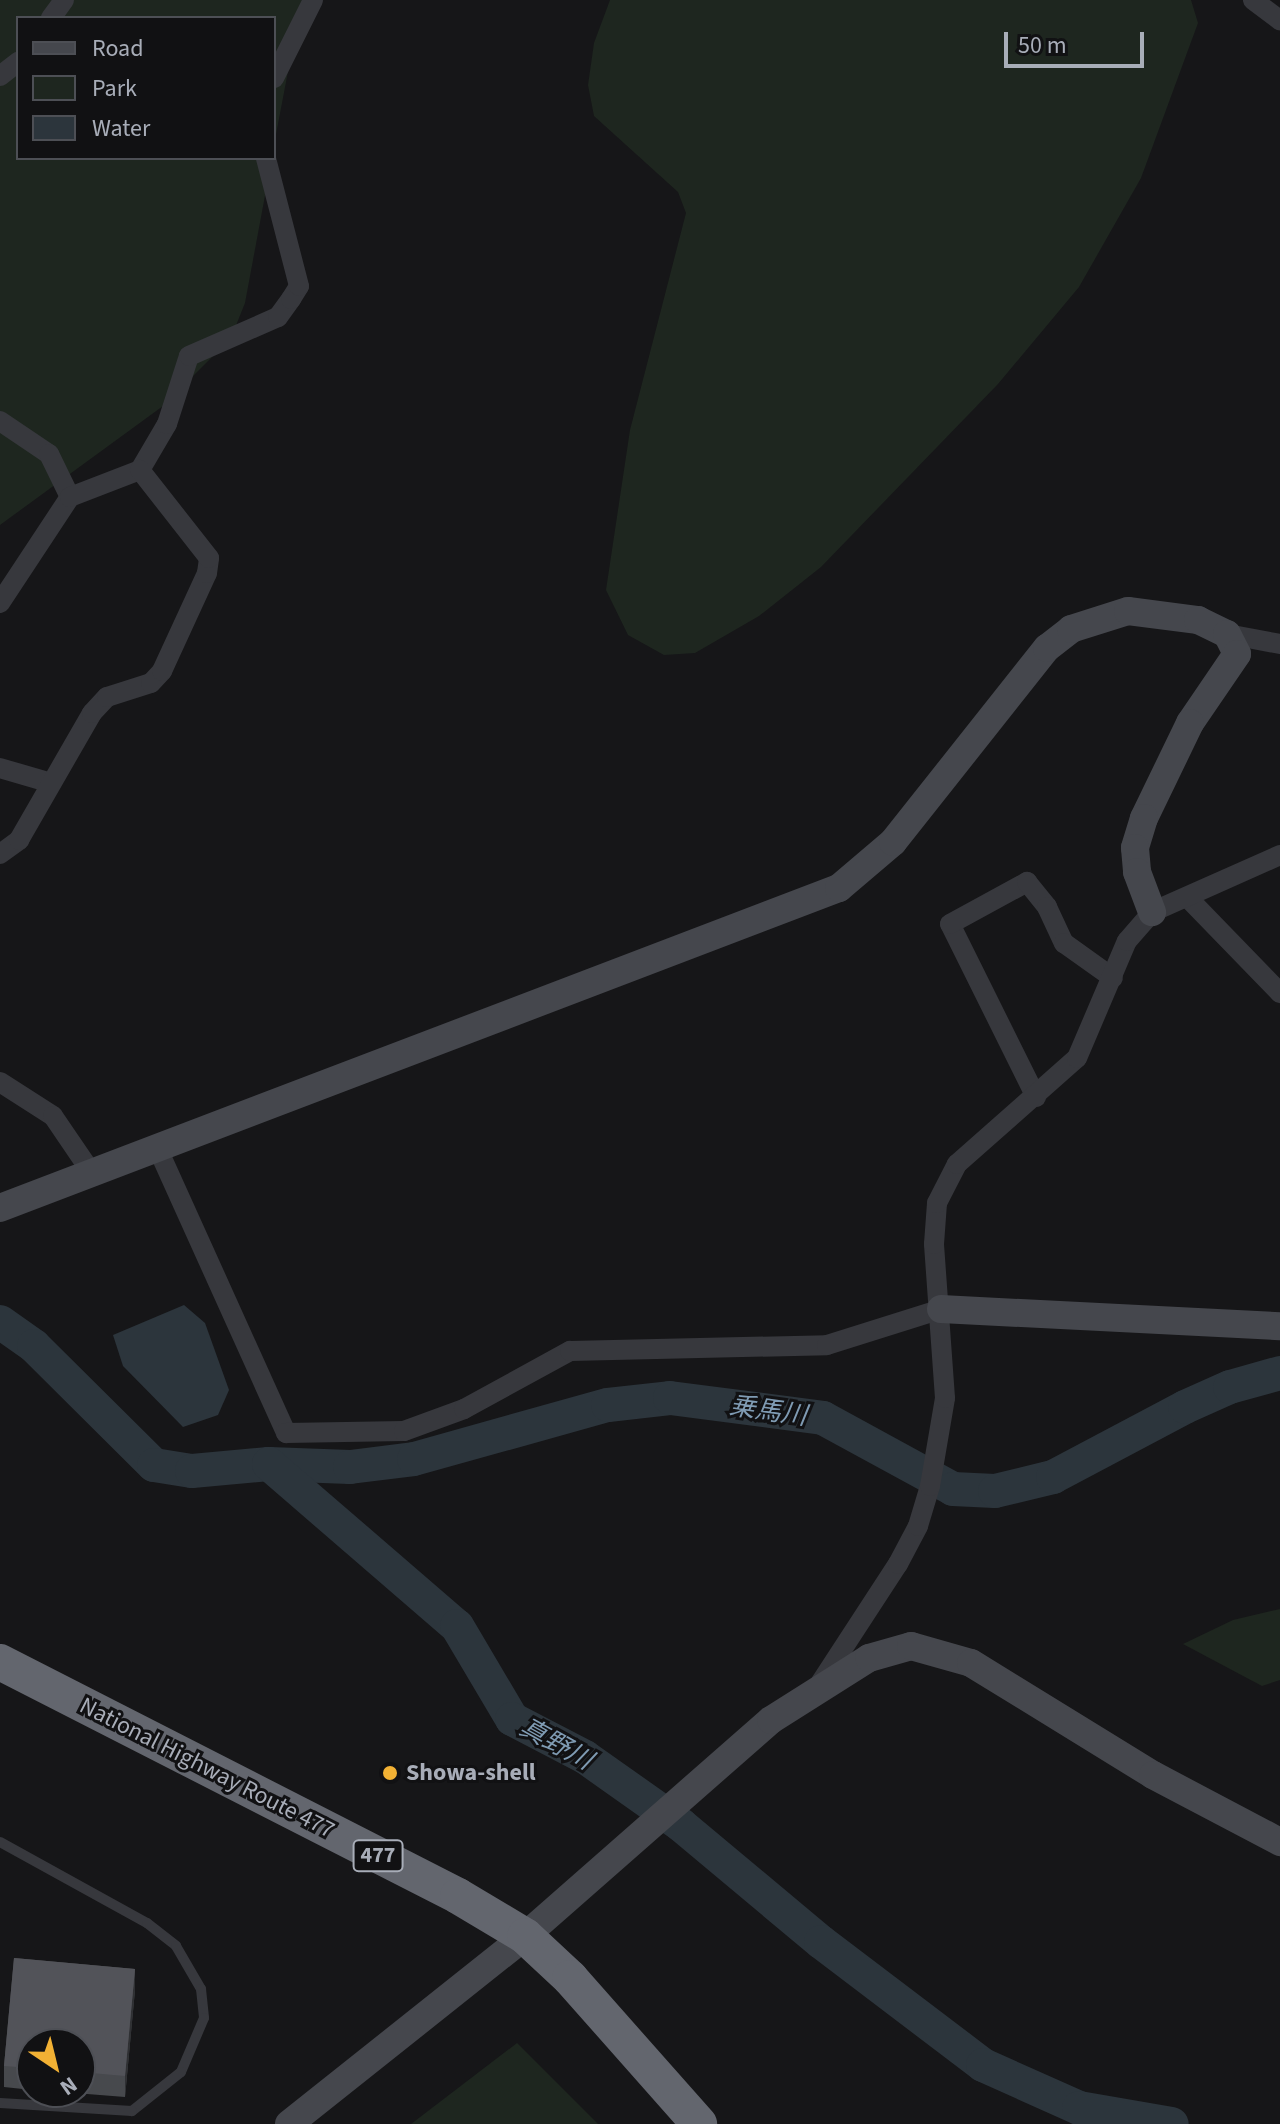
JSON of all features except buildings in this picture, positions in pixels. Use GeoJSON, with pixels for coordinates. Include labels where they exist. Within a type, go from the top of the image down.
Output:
{"type":"FeatureCollection","features":[{"type":"Feature","properties":{"kind":"highway","name":"National Highway Route 477"},"geometry":{"type":"LineString","coordinates":[[0,1662],[458,1896],[525,1936],[570,1978],[699,2124]]}},
{"type":"Feature","properties":{"kind":"street"},"geometry":{"type":"LineString","coordinates":[[276,74],[313,0]]}},
{"type":"Feature","properties":{"kind":"street"},"geometry":{"type":"LineString","coordinates":[[1253,0],[1280,20]]}},
{"type":"Feature","properties":{"kind":"street"},"geometry":{"type":"LineString","coordinates":[[0,76],[16,64]]}},
{"type":"Feature","properties":{"kind":"street"},"geometry":{"type":"LineString","coordinates":[[0,603],[70,497],[140,470],[167,424],[189,356],[278,317],[299,286],[267,160]]}},
{"type":"Feature","properties":{"kind":"street"},"geometry":{"type":"LineString","coordinates":[[0,421],[49,454],[70,497]]}},
{"type":"Feature","properties":{"kind":"street"},"geometry":{"type":"LineString","coordinates":[[0,854],[19,840],[92,713],[107,697],[151,683],[162,671],[207,573],[209,558],[140,470]]}},
{"type":"Feature","properties":{"kind":"street"},"geometry":{"type":"LineString","coordinates":[[0,1208],[839,888],[893,842],[1026,668],[1071,629],[1100,616],[1165,612],[1227,634],[1280,644]]}},
{"type":"Feature","properties":{"kind":"street"},"geometry":{"type":"LineString","coordinates":[[1152,912],[1141,888],[1135,848],[1190,723],[1237,654],[1227,634]]}},
{"type":"Feature","properties":{"kind":"street"},"geometry":{"type":"LineString","coordinates":[[0,768],[51,783]]}},
{"type":"Feature","properties":{"kind":"street"},"geometry":{"type":"LineString","coordinates":[[818,1687],[918,1526],[945,1398],[934,1244],[937,1203],[957,1164],[1077,1058],[1127,941],[1152,912],[1280,855]]}},
{"type":"Feature","properties":{"kind":"street"},"geometry":{"type":"LineString","coordinates":[[1036,1097],[950,924],[1027,882],[1047,907],[1064,943],[1113,978]]}},
{"type":"Feature","properties":{"kind":"street"},"geometry":{"type":"LineString","coordinates":[[1187,897],[1280,993]]}},
{"type":"Feature","properties":{"kind":"street"},"geometry":{"type":"LineString","coordinates":[[0,1082],[53,1116],[91,1172]]}},
{"type":"Feature","properties":{"kind":"street"},"geometry":{"type":"LineString","coordinates":[[157,1147],[286,1433],[404,1431],[464,1409],[570,1351],[827,1345],[941,1309],[1280,1326]]}},
{"type":"Feature","properties":{"kind":"street"},"geometry":{"type":"LineString","coordinates":[[289,2124],[525,1936],[771,1720],[818,1687],[869,1658],[911,1646],[945,1652],[1153,1775],[1280,1842]]}},
{"type":"Feature","properties":{"kind":"lane"},"geometry":{"type":"LineString","coordinates":[[0,1842],[147,1923],[176,1946],[201,1989],[204,2018],[181,2072],[132,2111],[0,2103]]}},
{"type":"Feature","properties":{"kind":"green space"},"geometry":{"type":"Polygon","coordinates":[[[0,0],[309,0],[294,40],[276,134],[276,16],[16,16],[16,160],[272,160],[245,303],[231,338],[163,406],[0,525],[0,0]]]}},
{"type":"Feature","properties":{"kind":"green space"},"geometry":{"type":"Polygon","coordinates":[[[610,0],[1191,0],[1198,23],[1141,178],[1079,287],[998,384],[821,567],[759,616],[695,653],[664,655],[628,635],[606,590],[630,430],[686,213],[678,192],[594,116],[588,85],[594,43],[610,0]]]}},
{"type":"Feature","properties":{"kind":"green space"},"geometry":{"type":"Polygon","coordinates":[[[1280,1609],[1280,1680],[1262,1686],[1183,1644],[1233,1620],[1280,1609]]]}},
{"type":"Feature","properties":{"kind":"green space"},"geometry":{"type":"Polygon","coordinates":[[[517,2043],[598,2124],[411,2124],[517,2043]]]}},
{"type":"Feature","properties":{"kind":"water"},"geometry":{"type":"Polygon","coordinates":[[[184,1305],[205,1323],[229,1390],[218,1415],[183,1427],[123,1366],[113,1335],[184,1305]]]}},
{"type":"Feature","properties":{"kind":"waterway","name":"乗馬川"},"geometry":{"type":"LineString","coordinates":[[0,1322],[34,1346],[154,1465],[192,1471],[269,1464],[350,1467],[414,1459],[608,1405],[670,1398],[823,1418],[953,1489],[995,1491],[1053,1477],[1185,1407],[1230,1387],[1280,1373]]}},
{"type":"Feature","properties":{"kind":"waterway","name":"真野川"},"geometry":{"type":"LineString","coordinates":[[269,1464],[457,1626],[512,1719],[585,1757],[681,1825],[821,1942],[983,2065],[1079,2108],[1172,2124]]}},
{"type":"Feature","properties":{"kind":"place","name":"Showa-shell"},"geometry":{"type":"Point","coordinates":[390,1773]}}]}
